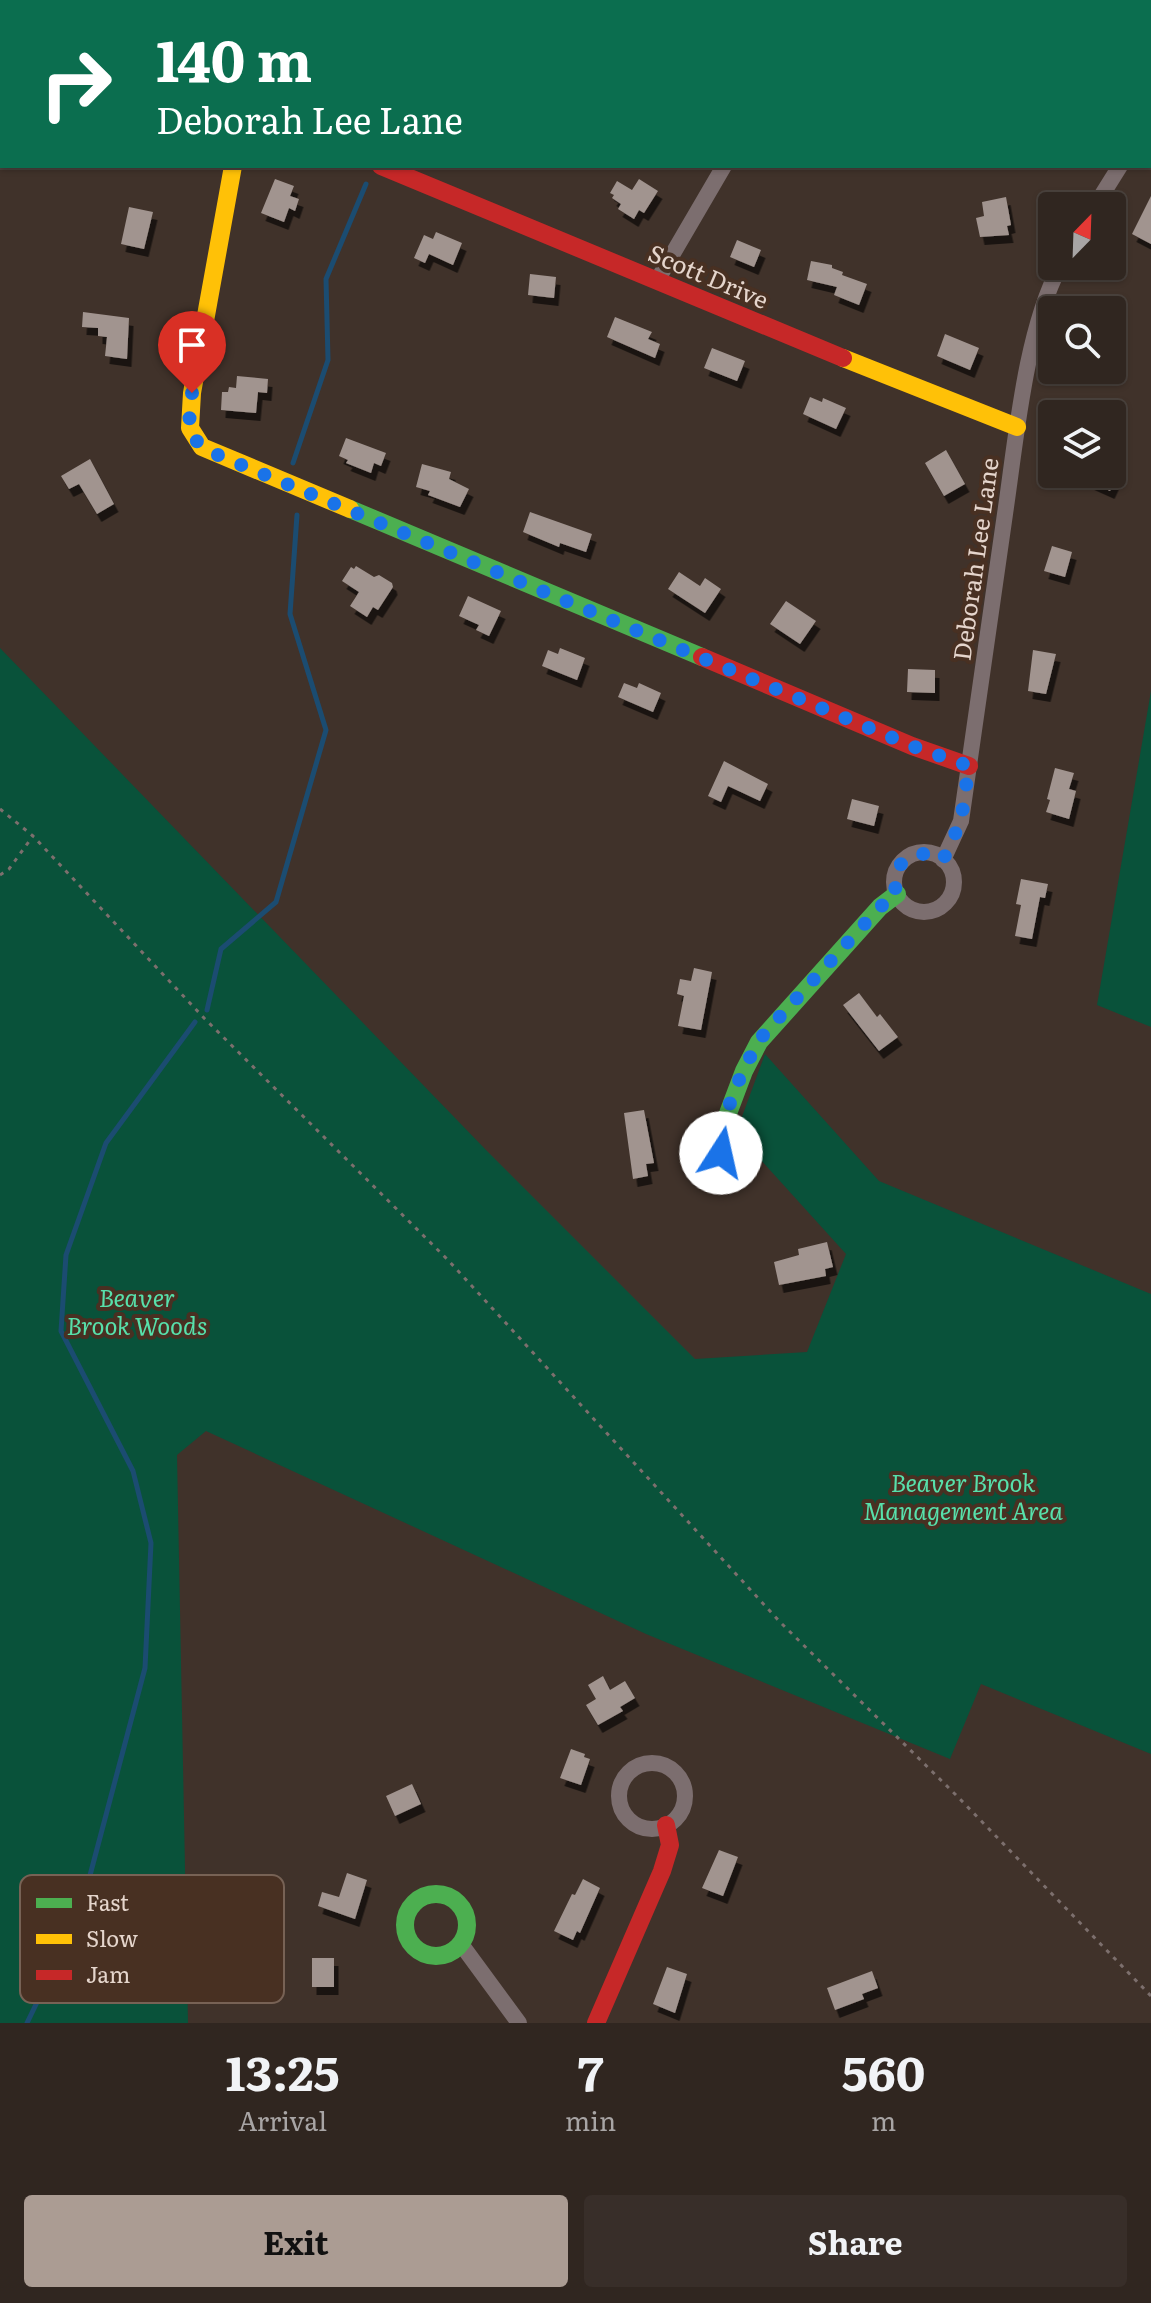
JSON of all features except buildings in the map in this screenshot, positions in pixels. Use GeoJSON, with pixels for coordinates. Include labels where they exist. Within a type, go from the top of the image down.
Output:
{"type":"FeatureCollection","features":[{"type":"Feature","properties":{"kind":"street"},"geometry":{"type":"LineString","coordinates":[[233,168],[188,426],[191,435],[202,447],[898,741],[969,766]]}},
{"type":"Feature","properties":{"kind":"street","name":"Scott Drive"},"geometry":{"type":"LineString","coordinates":[[386,168],[796,339],[1017,427]]}},
{"type":"Feature","properties":{"kind":"street"},"geometry":{"type":"LineString","coordinates":[[658,279],[723,168]]}},
{"type":"Feature","properties":{"kind":"street"},"geometry":{"type":"LineString","coordinates":[[1104,192],[1119,168]]}},
{"type":"Feature","properties":{"kind":"street","name":"Deborah Lee Lane"},"geometry":{"type":"LineString","coordinates":[[943,860],[961,821],[1017,427],[1042,307],[1054,280]]}},
{"type":"Feature","properties":{"kind":"street"},"geometry":{"type":"LineString","coordinates":[[926,853],[943,860],[950,868],[953,885],[949,898],[934,910],[914,910],[905,906],[897,894],[896,871],[908,857],[926,853]]}},
{"type":"Feature","properties":{"kind":"street"},"geometry":{"type":"LineString","coordinates":[[726,1173],[720,1145],[724,1124],[744,1071],[759,1042],[880,907],[897,894]]}},
{"type":"Feature","properties":{"kind":"street"},"geometry":{"type":"LineString","coordinates":[[652,1762],[666,1766],[678,1775],[684,1788],[684,1803],[678,1816],[666,1825],[652,1829],[638,1826],[626,1816],[619,1803],[619,1788],[626,1775],[637,1766],[652,1762]]}},
{"type":"Feature","properties":{"kind":"street"},"geometry":{"type":"LineString","coordinates":[[596,2023],[662,1871],[670,1845],[666,1825]]}},
{"type":"Feature","properties":{"kind":"street"},"geometry":{"type":"LineString","coordinates":[[461,1944],[519,2023]]}},
{"type":"Feature","properties":{"kind":"path"},"geometry":{"type":"LineString","coordinates":[[0,809],[33,836],[204,1018],[448,1260],[780,1622],[957,1796],[1151,1996]]}},
{"type":"Feature","properties":{"kind":"path"},"geometry":{"type":"LineString","coordinates":[[0,875],[9,869],[33,836]]}},
{"type":"Feature","properties":{"kind":"green space","name":"Beaver Brook Management Area"},"geometry":{"type":"Polygon","coordinates":[[[0,648],[488,1152],[695,1359],[807,1352],[846,1254],[739,1136],[740,1122],[765,1054],[879,1181],[1151,1294],[1151,1754],[981,1684],[950,1759],[646,1634],[206,1431],[177,1455],[185,1875],[20,1875],[20,2003],[188,2003],[188,2023],[0,2023],[0,648]]]}},
{"type":"Feature","properties":{"kind":"green space"},"geometry":{"type":"Polygon","coordinates":[[[1151,691],[1151,1027],[1097,1005],[1151,691]]]}},
{"type":"Feature","properties":{"kind":"waterway"},"geometry":{"type":"LineString","coordinates":[[293,463],[328,360],[326,279],[366,184]]}},
{"type":"Feature","properties":{"kind":"waterway"},"geometry":{"type":"LineString","coordinates":[[207,1010],[221,949],[276,902],[326,730],[290,614],[297,515]]}},
{"type":"Feature","properties":{"kind":"waterway"},"geometry":{"type":"LineString","coordinates":[[90,1875],[145,1668],[151,1543],[133,1471],[61,1331],[66,1255],[106,1143],[195,1022]]}},
{"type":"Feature","properties":{"kind":"waterway"},"geometry":{"type":"LineString","coordinates":[[27,2023],[37,2003]]}},
{"type":"Feature","properties":{"kind":"traffic: fast"},"geometry":{"type":"LineString","coordinates":[[350,509],[702,657]]}},
{"type":"Feature","properties":{"kind":"traffic: fast"},"geometry":{"type":"LineString","coordinates":[[726,1173],[720,1145],[724,1124],[744,1071],[759,1042],[880,907],[897,894]]}},
{"type":"Feature","properties":{"kind":"traffic: fast"},"geometry":{"type":"LineString","coordinates":[[436,1894],[458,1903],[467,1925],[458,1947],[436,1956],[414,1947],[405,1925],[414,1903],[436,1894]]}},
{"type":"Feature","properties":{"kind":"traffic: slow"},"geometry":{"type":"LineString","coordinates":[[233,168],[192,393],[190,428],[202,447],[350,509]]}},
{"type":"Feature","properties":{"kind":"traffic: slow"},"geometry":{"type":"LineString","coordinates":[[843,358],[1017,427]]}},
{"type":"Feature","properties":{"kind":"traffic: jam"},"geometry":{"type":"LineString","coordinates":[[386,168],[843,358]]}},
{"type":"Feature","properties":{"kind":"traffic: jam"},"geometry":{"type":"LineString","coordinates":[[702,657],[912,746],[969,766]]}},
{"type":"Feature","properties":{"kind":"traffic: jam"},"geometry":{"type":"LineString","coordinates":[[596,2023],[662,1871],[670,1845],[666,1825]]}},
{"type":"Feature","properties":{"kind":"route"},"geometry":{"type":"LineString","coordinates":[[192,393],[188,426],[191,435],[202,447],[220,456],[912,746],[969,766],[961,821],[943,860],[935,855],[917,853],[901,863],[894,880],[897,894],[880,907],[764,1034],[744,1071],[724,1124],[721,1153]]}},
{"type":"Feature","properties":{"kind":"park label","name":"Beaver Brook Woods"},"geometry":{"type":"Point","coordinates":[137,1310]}}]}
